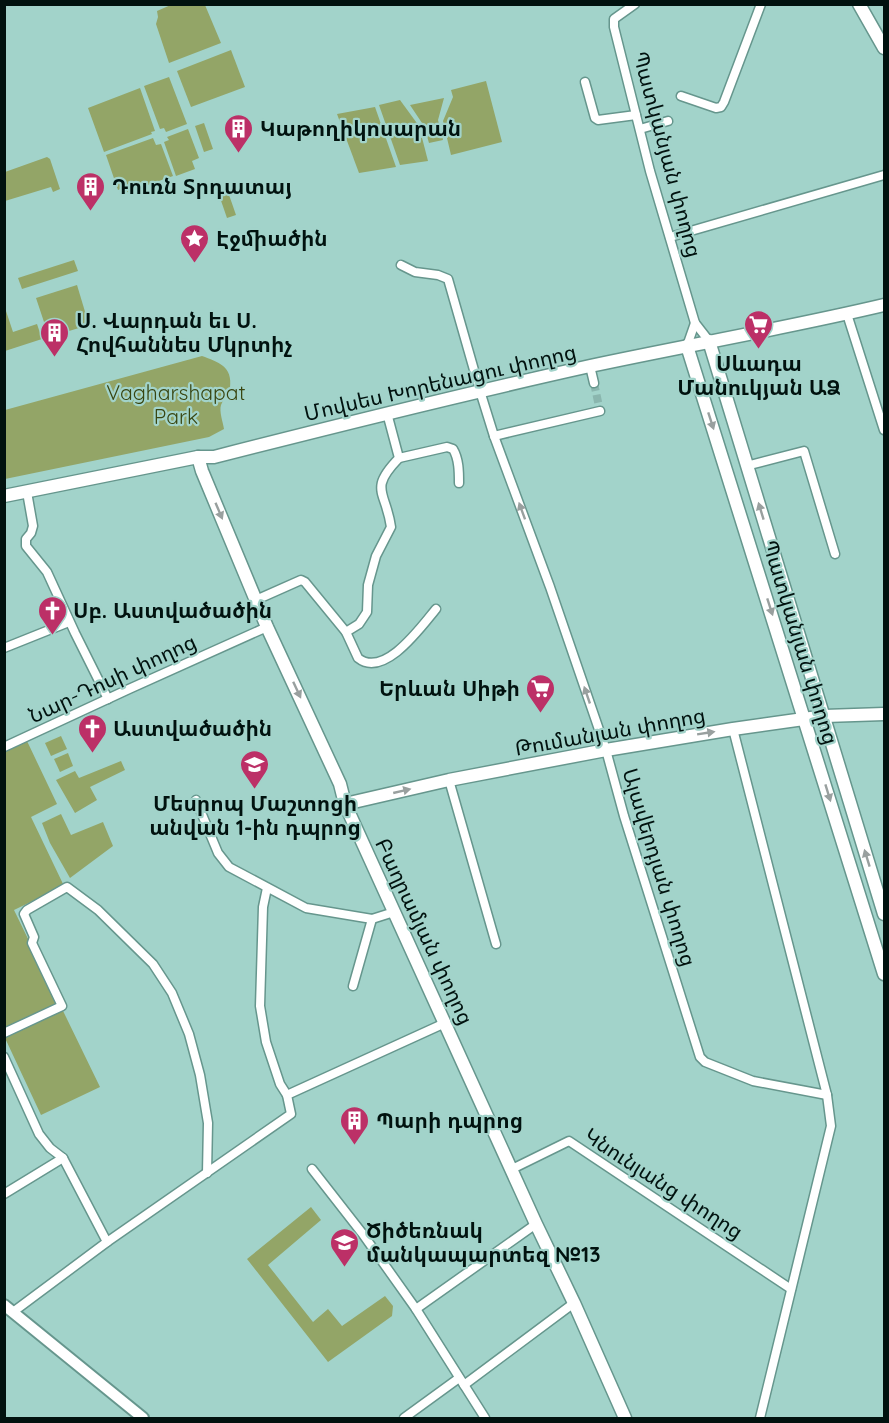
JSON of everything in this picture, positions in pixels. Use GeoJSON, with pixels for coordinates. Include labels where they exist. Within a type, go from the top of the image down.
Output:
{"type":"FeatureCollection","features":[{"type":"Feature","properties":{"kind":"main road"},"geometry":{"type":"LineString","coordinates":[[859,4],[884,44]]}},
{"type":"Feature","properties":{"kind":"main road","name":"Մովսես Խորենացու փողոց"},"geometry":{"type":"LineString","coordinates":[[4,496],[198,457],[214,458],[387,412],[590,366],[885,305]]}},
{"type":"Feature","properties":{"kind":"main road","name":"Պատկանյան փողոց"},"geometry":{"type":"LineString","coordinates":[[709,341],[885,914]]}},
{"type":"Feature","properties":{"kind":"main road","name":"Պատկանյան փողոց"},"geometry":{"type":"LineString","coordinates":[[687,346],[885,974]]}},
{"type":"Feature","properties":{"kind":"main road","name":"Բաղրամյան փողոց"},"geometry":{"type":"LineString","coordinates":[[198,457],[267,627],[340,784],[345,804],[625,1419]]}},
{"type":"Feature","properties":{"kind":"main road","name":"Թումանյան փողոց"},"geometry":{"type":"LineString","coordinates":[[345,804],[449,780],[732,729],[825,716],[885,714]]}},
{"type":"Feature","properties":{"kind":"street","name":"Պատկանյան փողոց"},"geometry":{"type":"LineString","coordinates":[[635,4],[614,19],[614,27],[636,115],[695,323],[709,341]]}},
{"type":"Feature","properties":{"kind":"street"},"geometry":{"type":"LineString","coordinates":[[681,96],[716,108],[721,107],[760,4]]}},
{"type":"Feature","properties":{"kind":"street"},"geometry":{"type":"LineString","coordinates":[[585,82],[595,118],[598,120],[636,115]]}},
{"type":"Feature","properties":{"kind":"street"},"geometry":{"type":"LineString","coordinates":[[640,129],[668,121]]}},
{"type":"Feature","properties":{"kind":"street"},"geometry":{"type":"LineString","coordinates":[[670,237],[885,175]]}},
{"type":"Feature","properties":{"kind":"street","name":"Ալավերդյան փողոց"},"geometry":{"type":"LineString","coordinates":[[401,265],[415,272],[438,275],[448,279],[494,436],[550,587],[606,750],[624,816],[700,1057],[705,1062],[753,1081],[827,1095]]}},
{"type":"Feature","properties":{"kind":"street"},"geometry":{"type":"LineString","coordinates":[[847,314],[885,430]]}},
{"type":"Feature","properties":{"kind":"street"},"geometry":{"type":"LineString","coordinates":[[687,346],[695,323]]}},
{"type":"Feature","properties":{"kind":"street"},"geometry":{"type":"LineString","coordinates":[[590,366],[594,383]]}},
{"type":"Feature","properties":{"kind":"street"},"geometry":{"type":"LineString","coordinates":[[494,436],[600,411]]}},
{"type":"Feature","properties":{"kind":"street"},"geometry":{"type":"LineString","coordinates":[[387,412],[399,458]]}},
{"type":"Feature","properties":{"kind":"street"},"geometry":{"type":"LineString","coordinates":[[346,632],[359,624],[367,612],[368,585],[376,556],[391,527],[380,488],[382,478],[388,470],[399,458],[447,447],[453,449],[456,454],[459,483]]}},
{"type":"Feature","properties":{"kind":"street"},"geometry":{"type":"LineString","coordinates":[[746,466],[804,451],[835,554]]}},
{"type":"Feature","properties":{"kind":"street"},"geometry":{"type":"LineString","coordinates":[[27,492],[33,526],[26,539],[26,546],[47,572],[69,622],[108,699]]}},
{"type":"Feature","properties":{"kind":"street"},"geometry":{"type":"LineString","coordinates":[[256,600],[301,580],[305,582],[346,632],[358,658],[372,664],[385,659],[405,645],[436,609]]}},
{"type":"Feature","properties":{"kind":"street"},"geometry":{"type":"LineString","coordinates":[[4,648],[69,622]]}},
{"type":"Feature","properties":{"kind":"street","name":"Նար-Դոսի փողոց"},"geometry":{"type":"LineString","coordinates":[[4,747],[267,627]]}},
{"type":"Feature","properties":{"kind":"street"},"geometry":{"type":"LineString","coordinates":[[732,729],[827,1095],[831,1126],[760,1419]]}},
{"type":"Feature","properties":{"kind":"street"},"geometry":{"type":"LineString","coordinates":[[449,780],[496,944]]}},
{"type":"Feature","properties":{"kind":"street"},"geometry":{"type":"LineString","coordinates":[[196,800],[218,853],[230,867],[267,888],[306,908],[372,919],[394,912]]}},
{"type":"Feature","properties":{"kind":"street"},"geometry":{"type":"LineString","coordinates":[[4,1033],[62,1006],[32,943],[34,937],[25,912],[67,887],[98,910],[153,964],[172,993],[189,1034],[200,1074],[208,1124],[207,1173]]}},
{"type":"Feature","properties":{"kind":"street"},"geometry":{"type":"LineString","coordinates":[[142,1419],[9,1308],[291,1114],[287,1095],[280,1084],[266,1042],[260,1006],[263,907],[267,888]]}},
{"type":"Feature","properties":{"kind":"street"},"geometry":{"type":"LineString","coordinates":[[353,986],[372,919]]}},
{"type":"Feature","properties":{"kind":"street"},"geometry":{"type":"LineString","coordinates":[[287,1095],[445,1023]]}},
{"type":"Feature","properties":{"kind":"street"},"geometry":{"type":"LineString","coordinates":[[4,1057],[39,1134],[50,1148],[63,1158],[107,1242]]}},
{"type":"Feature","properties":{"kind":"street","name":"Կնունյանց փողոց"},"geometry":{"type":"LineString","coordinates":[[512,1169],[569,1141],[791,1289]]}},
{"type":"Feature","properties":{"kind":"street"},"geometry":{"type":"LineString","coordinates":[[4,1194],[63,1158]]}},
{"type":"Feature","properties":{"kind":"street"},"geometry":{"type":"LineString","coordinates":[[312,1169],[362,1233],[416,1309],[485,1419]]}},
{"type":"Feature","properties":{"kind":"street"},"geometry":{"type":"LineString","coordinates":[[416,1309],[536,1224]]}},
{"type":"Feature","properties":{"kind":"street"},"geometry":{"type":"LineString","coordinates":[[404,1419],[574,1304]]}},
{"type":"Feature","properties":{"kind":"green space"},"geometry":{"type":"Polygon","coordinates":[[[173,4],[205,5],[221,43],[169,63],[156,24],[157,11],[173,4]]]}},
{"type":"Feature","properties":{"kind":"green space"},"geometry":{"type":"Polygon","coordinates":[[[231,50],[245,87],[191,107],[177,71],[231,50]]]}},
{"type":"Feature","properties":{"kind":"green space"},"geometry":{"type":"Polygon","coordinates":[[[169,77],[187,124],[166,132],[164,128],[160,129],[144,86],[169,77]]]}},
{"type":"Feature","properties":{"kind":"green space"},"geometry":{"type":"Polygon","coordinates":[[[486,81],[502,142],[451,155],[443,121],[453,97],[451,90],[486,81]]]}},
{"type":"Feature","properties":{"kind":"green space"},"geometry":{"type":"Polygon","coordinates":[[[140,88],[155,131],[104,152],[88,108],[140,88]]]}},
{"type":"Feature","properties":{"kind":"green space"},"geometry":{"type":"Polygon","coordinates":[[[444,98],[438,120],[443,140],[429,143],[424,126],[410,105],[444,98]]]}},
{"type":"Feature","properties":{"kind":"green space"},"geometry":{"type":"Polygon","coordinates":[[[400,100],[419,126],[428,161],[400,165],[379,105],[400,100]]]}},
{"type":"Feature","properties":{"kind":"green space"},"geometry":{"type":"Polygon","coordinates":[[[375,107],[396,167],[359,173],[337,114],[375,107]]]}},
{"type":"Feature","properties":{"kind":"green space"},"geometry":{"type":"Polygon","coordinates":[[[204,123],[213,149],[204,152],[195,126],[204,123]]]}},
{"type":"Feature","properties":{"kind":"green space"},"geometry":{"type":"Polygon","coordinates":[[[188,129],[199,158],[192,161],[195,169],[176,176],[164,142],[169,140],[167,137],[188,129]]]}},
{"type":"Feature","properties":{"kind":"green space"},"geometry":{"type":"Polygon","coordinates":[[[153,138],[156,145],[161,144],[173,176],[125,193],[123,188],[118,190],[106,155],[153,138]]]}},
{"type":"Feature","properties":{"kind":"green space"},"geometry":{"type":"Polygon","coordinates":[[[47,157],[50,159],[60,189],[53,192],[51,187],[5,201],[5,172],[47,157]]]}},
{"type":"Feature","properties":{"kind":"green space"},"geometry":{"type":"Polygon","coordinates":[[[227,189],[236,215],[227,218],[218,192],[227,189]]]}},
{"type":"Feature","properties":{"kind":"green space"},"geometry":{"type":"Polygon","coordinates":[[[74,260],[78,271],[22,289],[18,278],[74,260]]]}},
{"type":"Feature","properties":{"kind":"green space"},"geometry":{"type":"Polygon","coordinates":[[[77,285],[89,325],[49,337],[36,298],[77,285]]]}},
{"type":"Feature","properties":{"kind":"green space"},"geometry":{"type":"Polygon","coordinates":[[[5,308],[13,332],[37,324],[42,339],[5,351],[5,308]]]}},
{"type":"Feature","properties":{"kind":"green space","name":"Vagharshapat Park"},"geometry":{"type":"Polygon","coordinates":[[[202,356],[219,363],[229,375],[230,388],[221,408],[224,429],[209,437],[5,479],[5,410],[202,356]]]}},
{"type":"Feature","properties":{"kind":"green space"},"geometry":{"type":"Polygon","coordinates":[[[61,736],[67,749],[51,756],[45,743],[61,736]]]}},
{"type":"Feature","properties":{"kind":"green space"},"geometry":{"type":"Polygon","coordinates":[[[27,741],[57,804],[31,817],[64,886],[14,910],[100,1087],[41,1115],[5,1038],[5,752],[27,741]]]}},
{"type":"Feature","properties":{"kind":"green space"},"geometry":{"type":"Polygon","coordinates":[[[68,753],[73,766],[60,772],[54,759],[68,753]]]}},
{"type":"Feature","properties":{"kind":"green space"},"geometry":{"type":"Polygon","coordinates":[[[121,761],[125,770],[90,787],[97,800],[75,813],[56,780],[75,771],[79,778],[121,761]]]}},
{"type":"Feature","properties":{"kind":"green space"},"geometry":{"type":"Polygon","coordinates":[[[61,814],[71,835],[103,822],[113,846],[70,878],[50,843],[42,823],[61,814]]]}},
{"type":"Feature","properties":{"kind":"green space"},"geometry":{"type":"Polygon","coordinates":[[[311,1207],[321,1220],[268,1265],[313,1322],[328,1309],[342,1326],[385,1296],[393,1306],[392,1316],[328,1362],[247,1259],[311,1207]]]}},
{"type":"Feature","properties":{"kind":"tunnel"},"geometry":{"type":"LineString","coordinates":[[594,383],[600,411]]}},
{"type":"Feature","properties":{"kind":"place","name":"Կաթողիկոսարան"},"geometry":{"type":"Point","coordinates":[239,154]}},
{"type":"Feature","properties":{"kind":"place","name":"Դուռն Տրդատայ"},"geometry":{"type":"Point","coordinates":[91,212]}},
{"type":"Feature","properties":{"kind":"place","name":"Էջմիածին"},"geometry":{"type":"Point","coordinates":[195,264]}},
{"type":"Feature","properties":{"kind":"place","name":"Սևադա Մանուկյան ԱՁ"},"geometry":{"type":"Point","coordinates":[759,350]}},
{"type":"Feature","properties":{"kind":"place","name":"Ս. Վարդան եւ Ս. Հովհաննես Մկրտիչ"},"geometry":{"type":"Point","coordinates":[55,358]}},
{"type":"Feature","properties":{"kind":"place","name":"Սբ. Աստվածածին"},"geometry":{"type":"Point","coordinates":[52,636]}},
{"type":"Feature","properties":{"kind":"place","name":"Երևան Սիթի"},"geometry":{"type":"Point","coordinates":[541,714]}},
{"type":"Feature","properties":{"kind":"place","name":"Աստվածածին"},"geometry":{"type":"Point","coordinates":[92,754]}},
{"type":"Feature","properties":{"kind":"place","name":"Մեսրոպ Մաշտոցի անվան 1-ին դպրոց"},"geometry":{"type":"Point","coordinates":[255,790]}},
{"type":"Feature","properties":{"kind":"place","name":"Պարի դպրոց"},"geometry":{"type":"Point","coordinates":[355,1146]}},
{"type":"Feature","properties":{"kind":"place","name":"Ծիծեռնակ մանկապարտեզ №13"},"geometry":{"type":"Point","coordinates":[345,1268]}}]}
